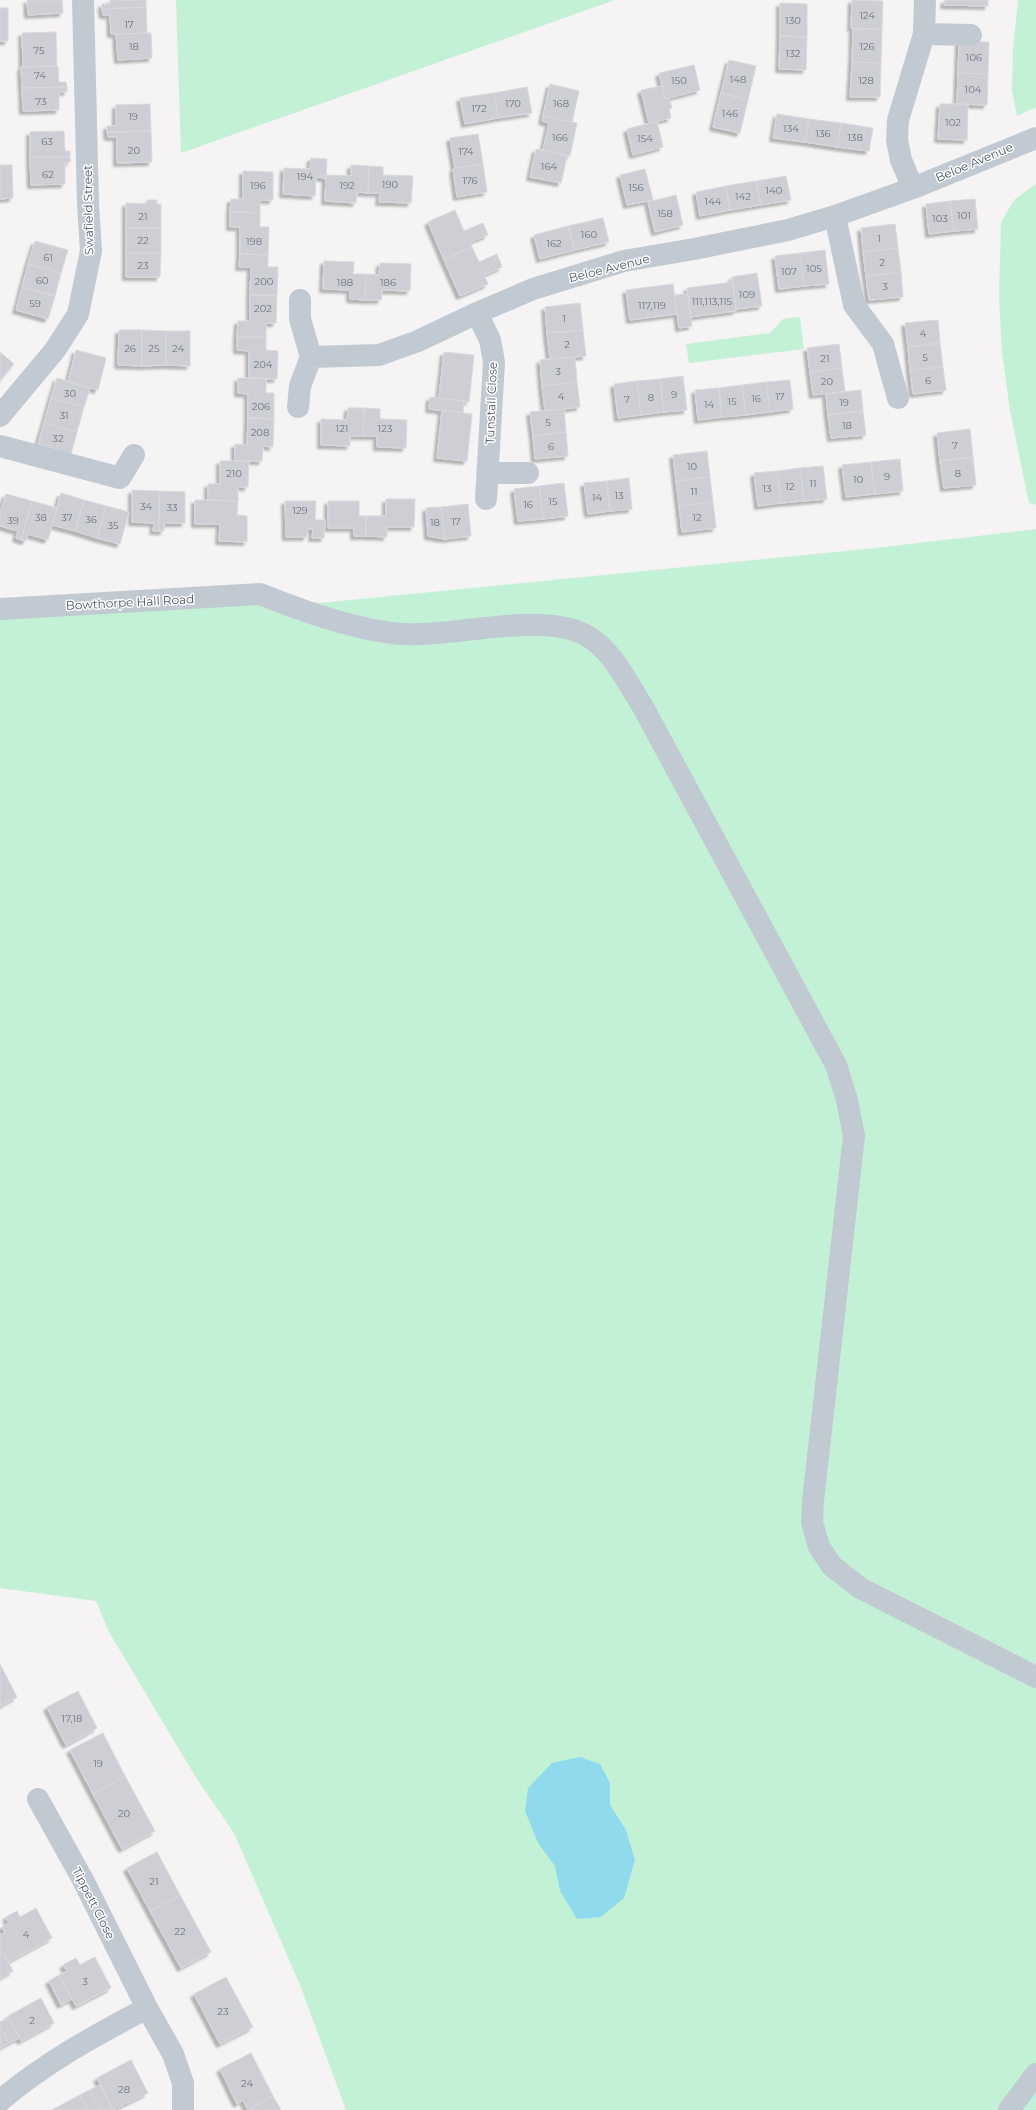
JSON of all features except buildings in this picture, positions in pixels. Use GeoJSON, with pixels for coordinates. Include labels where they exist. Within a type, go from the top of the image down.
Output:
{"type":"FeatureCollection","features":[{"type":"Feature","properties":{"kind":"street","name":"Swafield Street"},"geometry":{"type":"LineString","coordinates":[[0,416],[55,350],[78,314],[91,250],[88,204],[83,0]]}},
{"type":"Feature","properties":{"kind":"street"},"geometry":{"type":"LineString","coordinates":[[913,188],[901,160],[897,140],[898,120],[924,34],[925,0]]}},
{"type":"Feature","properties":{"kind":"street"},"geometry":{"type":"LineString","coordinates":[[924,34],[971,36]]}},
{"type":"Feature","properties":{"kind":"street","name":"Beloe Avenue"},"geometry":{"type":"LineString","coordinates":[[311,357],[379,354],[418,341],[477,313],[533,289],[624,262],[788,230],[835,216],[913,188],[1036,138]]}},
{"type":"Feature","properties":{"kind":"street"},"geometry":{"type":"LineString","coordinates":[[835,216],[854,305],[883,344],[898,398]]}},
{"type":"Feature","properties":{"kind":"street"},"geometry":{"type":"LineString","coordinates":[[298,407],[300,386],[311,357],[300,319],[300,300]]}},
{"type":"Feature","properties":{"kind":"street","name":"Tunstall Close"},"geometry":{"type":"LineString","coordinates":[[477,313],[490,340],[494,362],[486,499]]}},
{"type":"Feature","properties":{"kind":"street"},"geometry":{"type":"LineString","coordinates":[[0,446],[120,478],[134,455]]}},
{"type":"Feature","properties":{"kind":"street"},"geometry":{"type":"LineString","coordinates":[[488,473],[528,473]]}},
{"type":"Feature","properties":{"kind":"street","name":"Bowthorpe Hall Road"},"geometry":{"type":"LineString","coordinates":[[0,609],[260,594],[300,610],[361,626],[403,634],[558,626],[591,639],[610,655],[643,707],[836,1064],[847,1100],[854,1136],[813,1502],[812,1522],[819,1547],[832,1566],[860,1588],[1036,1677]]}},
{"type":"Feature","properties":{"kind":"street","name":"Tippett Close"},"geometry":{"type":"LineString","coordinates":[[38,1799],[83,1880],[147,2008],[173,2054],[183,2083],[183,2110]]}},
{"type":"Feature","properties":{"kind":"street"},"geometry":{"type":"LineString","coordinates":[[0,2101],[11,2091],[82,2042],[147,2008]]}},
{"type":"Feature","properties":{"kind":"street"},"geometry":{"type":"LineString","coordinates":[[1009,2110],[1036,2074]]}},
{"type":"Feature","properties":{"kind":"green space"},"geometry":{"type":"Polygon","coordinates":[[[176,0],[615,0],[181,153],[176,0]]]}},
{"type":"Feature","properties":{"kind":"green space"},"geometry":{"type":"Polygon","coordinates":[[[1018,0],[1036,0],[1036,107],[1017,116],[1012,90],[1013,49],[1018,0]]]}},
{"type":"Feature","properties":{"kind":"green space"},"geometry":{"type":"Polygon","coordinates":[[[1036,184],[1036,505],[1029,503],[1010,411],[1002,352],[999,298],[1001,222],[1014,200],[1036,184]]]}},
{"type":"Feature","properties":{"kind":"green space"},"geometry":{"type":"Polygon","coordinates":[[[800,317],[804,349],[689,363],[686,344],[770,333],[783,319],[800,317]]]}},
{"type":"Feature","properties":{"kind":"green space"},"geometry":{"type":"Polygon","coordinates":[[[1036,529],[1036,2110],[346,2110],[300,1985],[234,1833],[195,1776],[109,1632],[96,1601],[0,1588],[0,617],[274,602],[320,603],[876,548],[1036,529]]]}},
{"type":"Feature","properties":{"kind":"water"},"geometry":{"type":"Polygon","coordinates":[[[580,1757],[600,1764],[610,1783],[610,1805],[626,1830],[635,1860],[624,1898],[601,1917],[577,1919],[560,1891],[555,1866],[538,1843],[525,1811],[528,1788],[552,1763],[580,1757]]]}}]}
